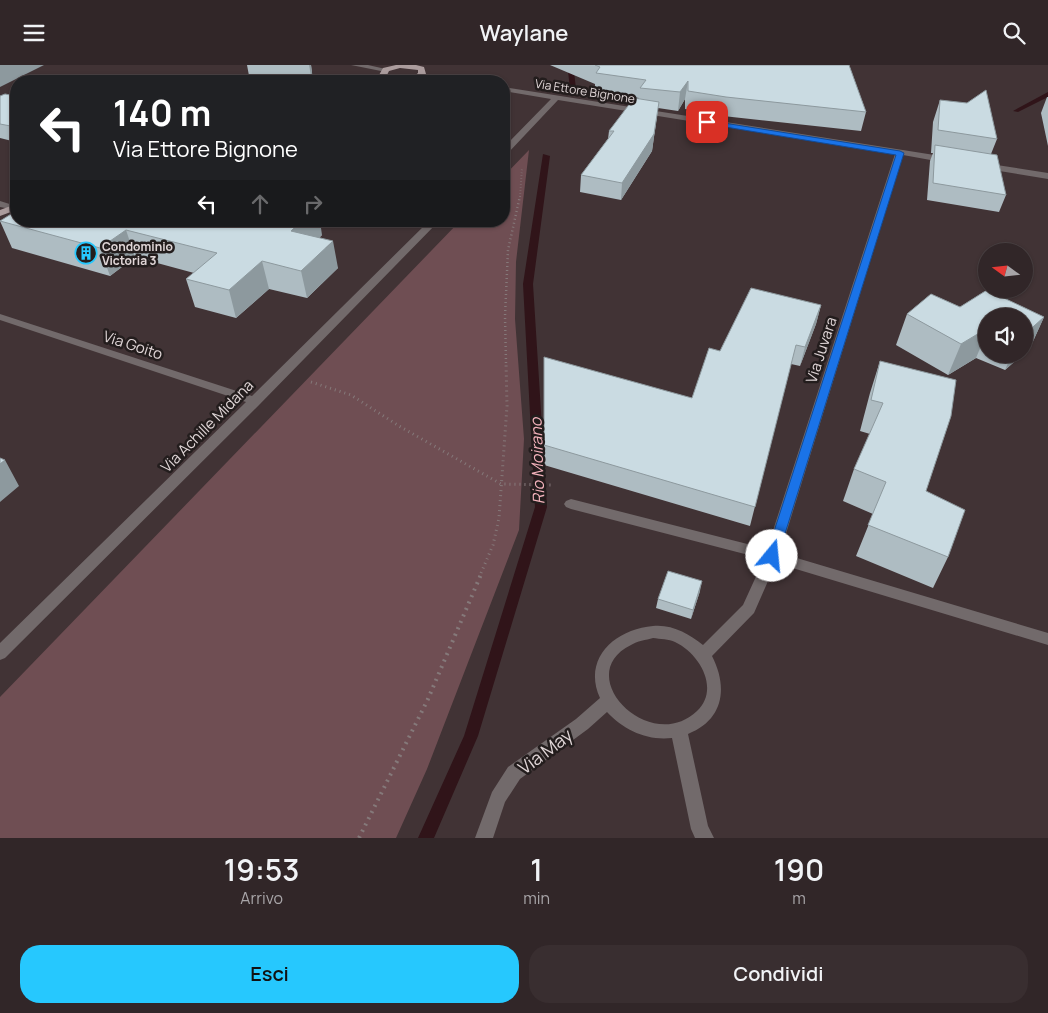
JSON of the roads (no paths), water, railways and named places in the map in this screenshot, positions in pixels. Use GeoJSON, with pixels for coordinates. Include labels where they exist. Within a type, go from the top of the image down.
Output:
{"type":"FeatureCollection","features":[{"type":"Feature","properties":{"kind":"main road"},"geometry":{"type":"LineString","coordinates":[[387,75],[400,66],[421,66]]}},
{"type":"Feature","properties":{"kind":"street"},"geometry":{"type":"LineString","coordinates":[[355,65],[379,75]]}},
{"type":"Feature","properties":{"kind":"street","name":"Via Ettore Bignone"},"geometry":{"type":"LineString","coordinates":[[510,90],[959,162]]}},
{"type":"Feature","properties":{"kind":"street"},"geometry":{"type":"LineString","coordinates":[[510,146],[557,97]]}},
{"type":"Feature","properties":{"kind":"street","name":"Via Juvara"},"geometry":{"type":"LineString","coordinates":[[703,655],[749,609],[772,556],[900,153]]}},
{"type":"Feature","properties":{"kind":"street"},"geometry":{"type":"LineString","coordinates":[[979,165],[1048,176]]}},
{"type":"Feature","properties":{"kind":"street","name":"Via Achille Midana"},"geometry":{"type":"LineString","coordinates":[[0,653],[256,401],[429,227]]}},
{"type":"Feature","properties":{"kind":"street","name":"Via Goito"},"geometry":{"type":"LineString","coordinates":[[0,317],[256,401]]}},
{"type":"Feature","properties":{"kind":"street"},"geometry":{"type":"LineString","coordinates":[[571,504],[772,556],[1048,639]]}},
{"type":"Feature","properties":{"kind":"street"},"geometry":{"type":"LineString","coordinates":[[653,632],[672,634],[689,642],[703,655],[712,668],[715,683],[714,699],[707,712],[695,723],[679,730],[659,731],[639,726],[621,716],[608,701],[602,684],[602,668],[608,653],[620,641],[636,634],[653,632]]}},
{"type":"Feature","properties":{"kind":"street","name":"Via May"},"geometry":{"type":"LineString","coordinates":[[484,838],[498,798],[514,773],[582,724],[608,701]]}},
{"type":"Feature","properties":{"kind":"street"},"geometry":{"type":"LineString","coordinates":[[679,730],[700,829],[704,838]]}},
{"type":"Feature","properties":{"kind":"waterway"},"geometry":{"type":"LineString","coordinates":[[571,71],[573,89]]}},
{"type":"Feature","properties":{"kind":"waterway"},"geometry":{"type":"LineString","coordinates":[[1016,111],[1048,94]]}},
{"type":"Feature","properties":{"kind":"waterway","name":"Rio Moirano"},"geometry":{"type":"LineString","coordinates":[[426,838],[471,736],[541,507],[528,284],[546,156]]}},
{"type":"Feature","properties":{"kind":"place","name":"Condominio Victoria 3"},"geometry":{"type":"Point","coordinates":[86,253]}}]}
